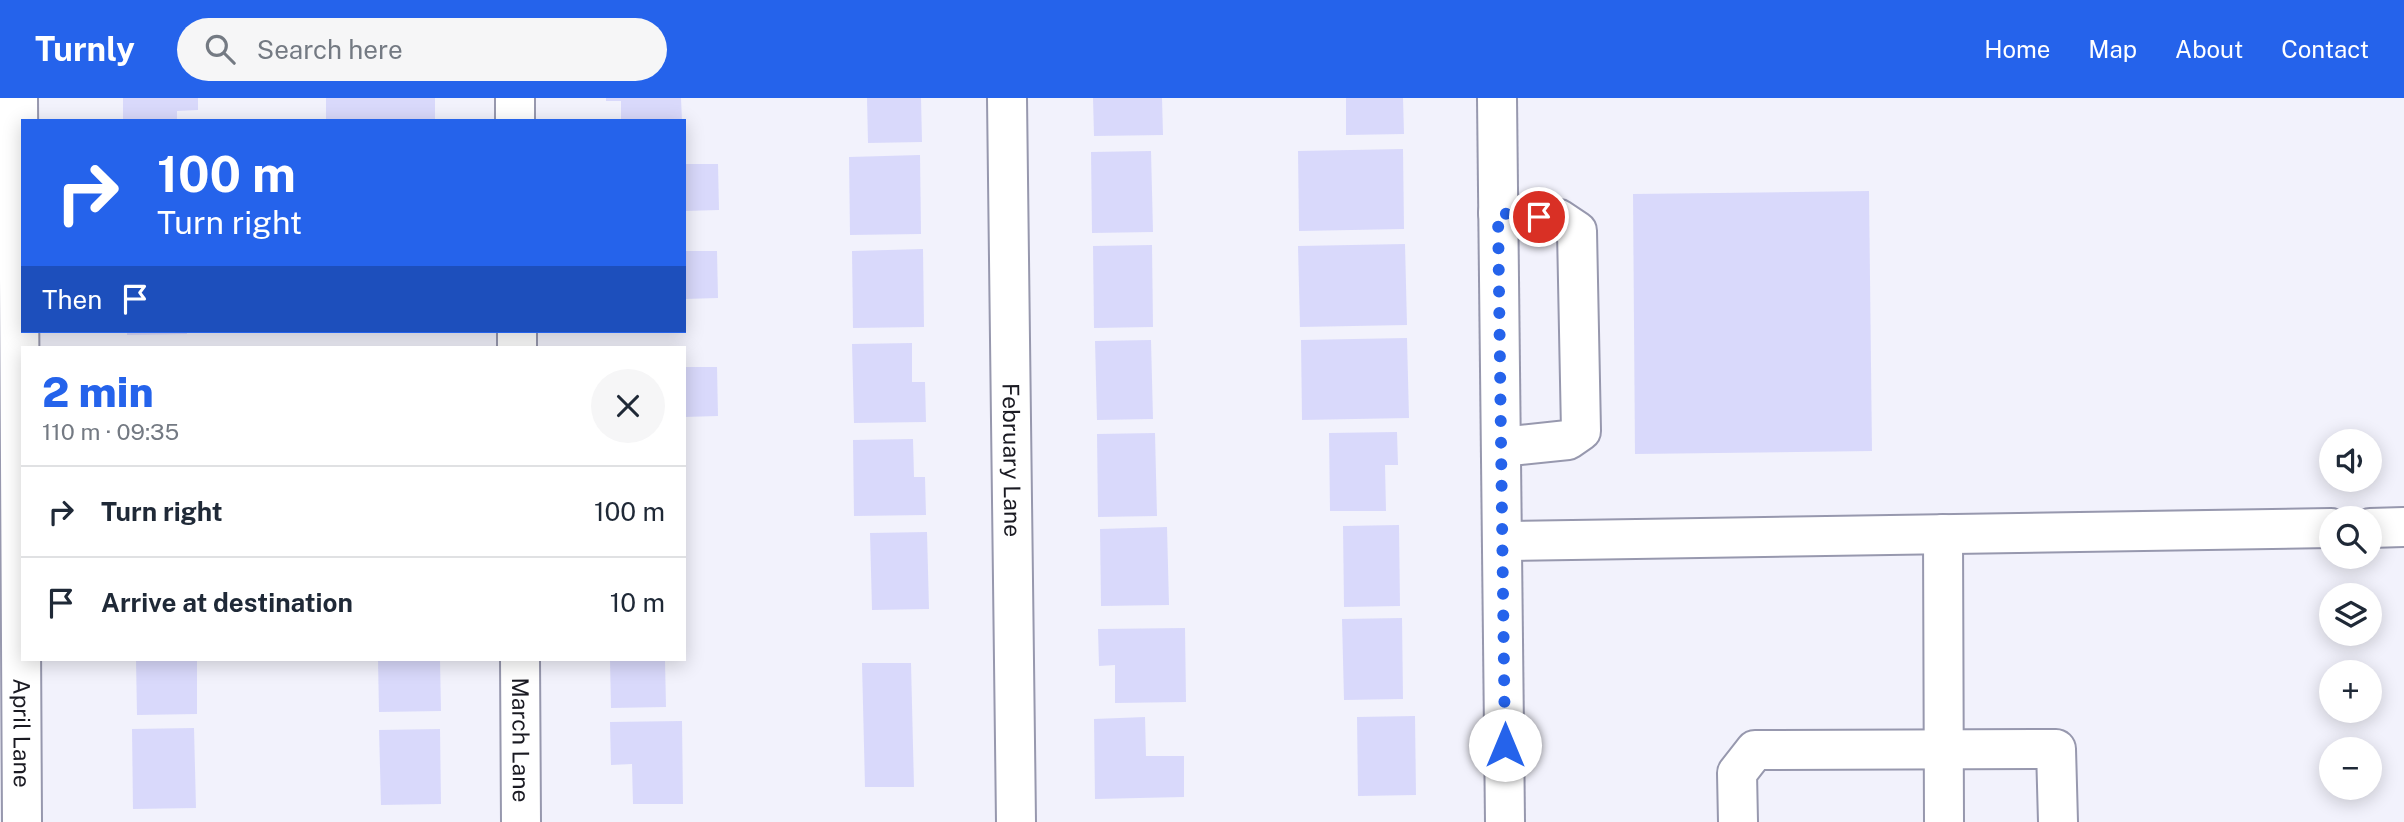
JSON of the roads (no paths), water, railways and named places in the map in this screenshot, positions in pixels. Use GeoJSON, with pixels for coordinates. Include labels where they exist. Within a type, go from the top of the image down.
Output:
{"type":"FeatureCollection","features":[{"type":"Feature","properties":{"kind":"street","name":"April Lane"},"geometry":{"type":"LineString","coordinates":[[18,98],[21,641]]}},
{"type":"Feature","properties":{"kind":"street"},"geometry":{"type":"LineString","coordinates":[[515,98],[515,119]]}},
{"type":"Feature","properties":{"kind":"street","name":"February Lane"},"geometry":{"type":"LineString","coordinates":[[1007,98],[1016,822]]}},
{"type":"Feature","properties":{"kind":"street"},"geometry":{"type":"LineString","coordinates":[[1497,98],[1506,822]]}},
{"type":"Feature","properties":{"kind":"street"},"geometry":{"type":"LineString","coordinates":[[1498,213],[1559,219],[1577,231],[1581,418],[1581,431],[1568,440],[1502,447]]}},
{"type":"Feature","properties":{"kind":"street"},"geometry":{"type":"LineString","coordinates":[[2382,528],[2404,527]]}},
{"type":"Feature","properties":{"kind":"street"},"geometry":{"type":"LineString","coordinates":[[1503,541],[2319,528]]}},
{"type":"Feature","properties":{"kind":"street"},"geometry":{"type":"LineString","coordinates":[[1943,534],[1944,822]]}},
{"type":"Feature","properties":{"kind":"street","name":"April Lane"},"geometry":{"type":"LineString","coordinates":[[21,661],[22,822]]}},
{"type":"Feature","properties":{"kind":"street","name":"March Lane"},"geometry":{"type":"LineString","coordinates":[[520,661],[521,822]]}},
{"type":"Feature","properties":{"kind":"street"},"geometry":{"type":"LineString","coordinates":[[1738,822],[1737,773],[1755,750],[1944,749],[2056,749],[2058,822]]}}]}
